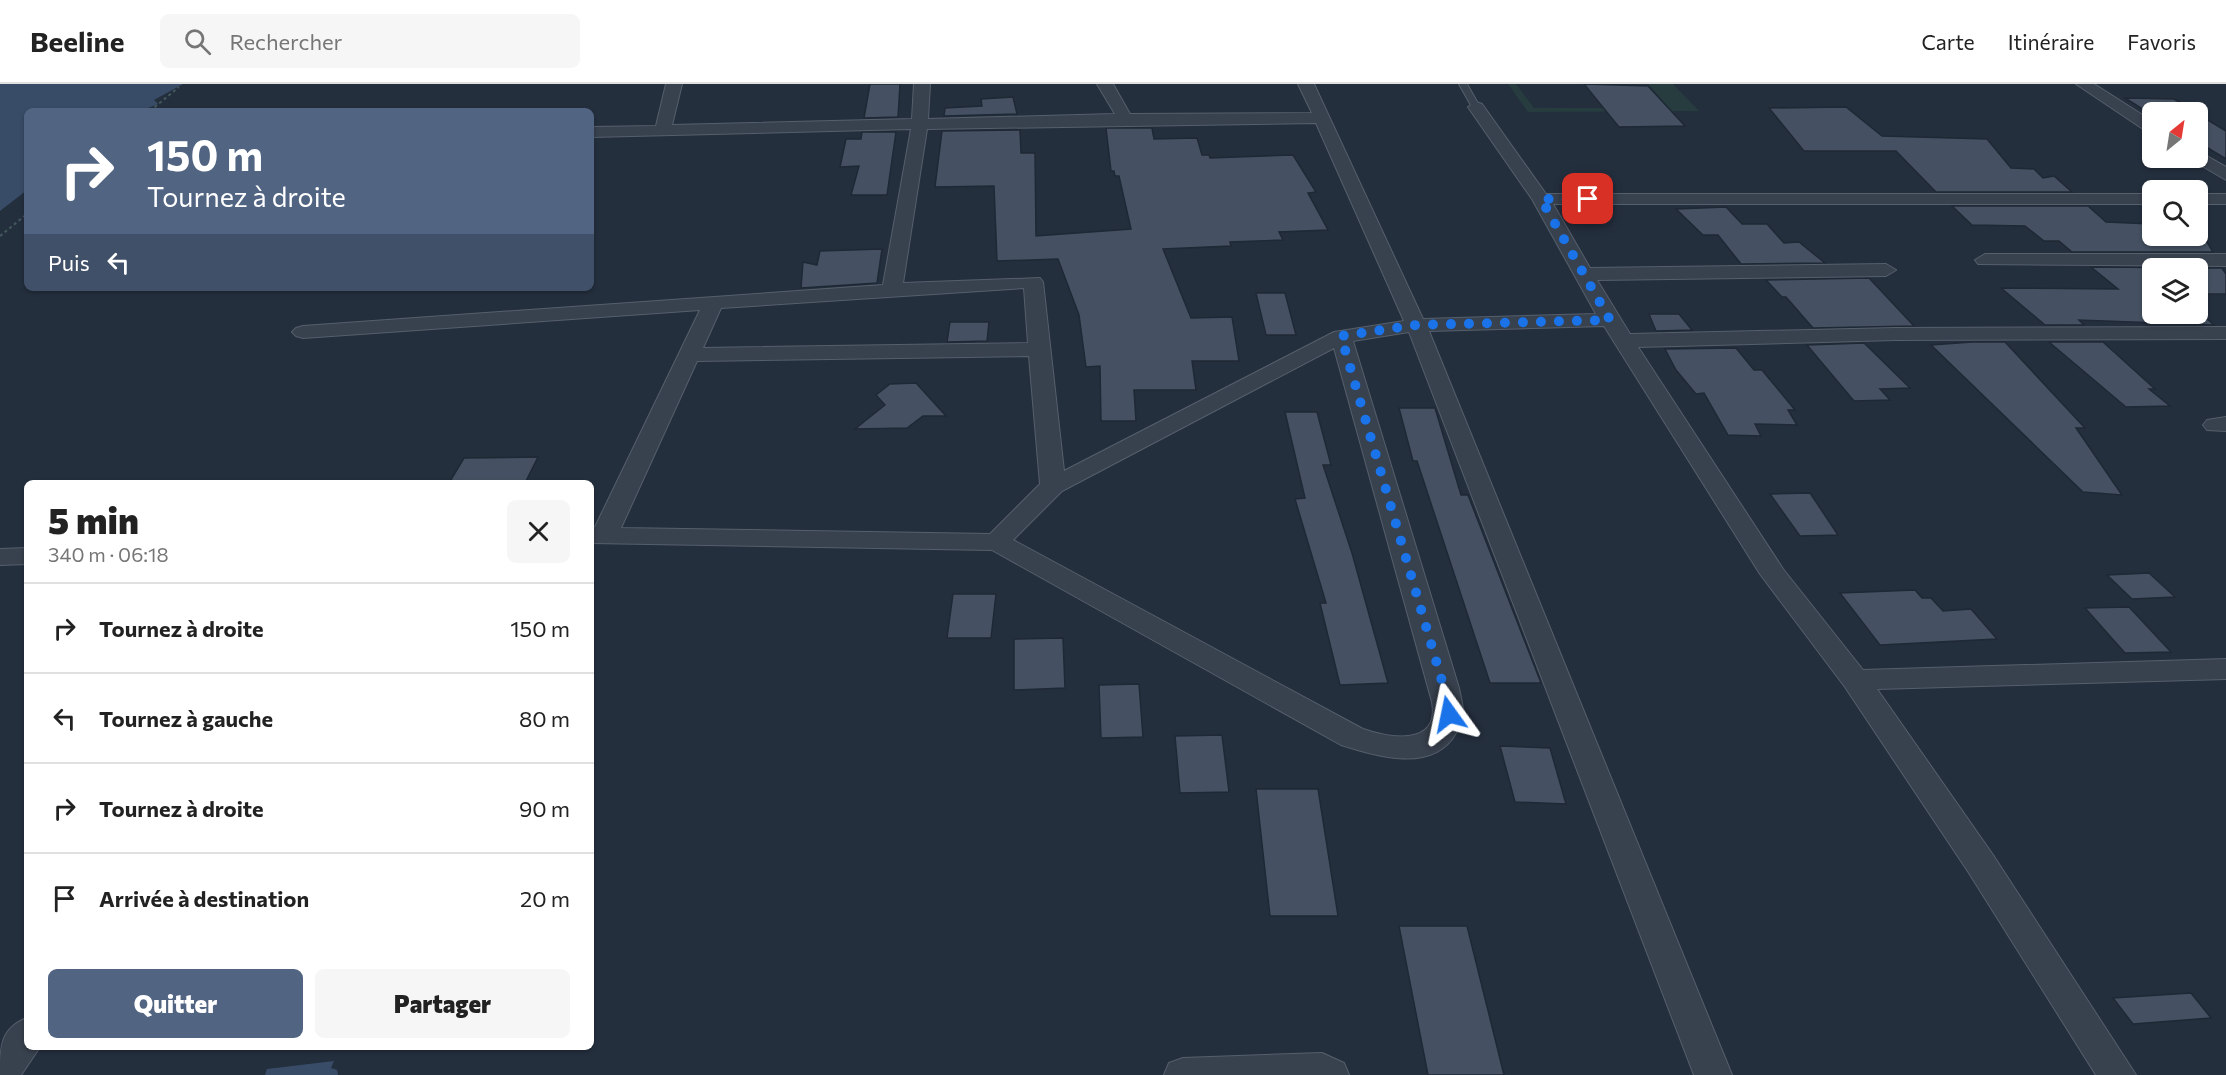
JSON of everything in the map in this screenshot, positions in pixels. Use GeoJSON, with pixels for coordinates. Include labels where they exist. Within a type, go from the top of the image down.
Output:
{"type":"FeatureCollection","features":[{"type":"Feature","properties":{"kind":"street"},"geometry":{"type":"LineString","coordinates":[[663,131],[674,84]]}},
{"type":"Feature","properties":{"kind":"street"},"geometry":{"type":"LineString","coordinates":[[892,290],[920,124],[922,84]]}},
{"type":"Feature","properties":{"kind":"street"},"geometry":{"type":"LineString","coordinates":[[1105,84],[1125,119]]}},
{"type":"Feature","properties":{"kind":"street"},"geometry":{"type":"LineString","coordinates":[[1306,84],[1416,325],[1713,1075]]}},
{"type":"Feature","properties":{"kind":"street"},"geometry":{"type":"LineString","coordinates":[[2084,84],[2142,122]]}},
{"type":"Feature","properties":{"kind":"street"},"geometry":{"type":"LineString","coordinates":[[1476,107],[1541,199],[1617,331],[1773,574],[1855,680],[1981,864],[2117,1075]]}},
{"type":"Feature","properties":{"kind":"street"},"geometry":{"type":"LineString","coordinates":[[594,132],[1125,119],[1323,118]]}},
{"type":"Feature","properties":{"kind":"street"},"geometry":{"type":"LineString","coordinates":[[2208,155],[2226,154]]}},
{"type":"Feature","properties":{"kind":"street"},"geometry":{"type":"LineString","coordinates":[[2208,163],[2226,175]]}},
{"type":"Feature","properties":{"kind":"street"},"geometry":{"type":"LineString","coordinates":[[1541,199],[2142,199]]}},
{"type":"Feature","properties":{"kind":"street"},"geometry":{"type":"LineString","coordinates":[[2208,199],[2226,199]]}},
{"type":"Feature","properties":{"kind":"street"},"geometry":{"type":"LineString","coordinates":[[1985,260],[2226,260]]}},
{"type":"Feature","properties":{"kind":"street"},"geometry":{"type":"LineString","coordinates":[[1584,274],[1886,270]]}},
{"type":"Feature","properties":{"kind":"street"},"geometry":{"type":"LineString","coordinates":[[303,332],[1033,282],[1053,486]]}},
{"type":"Feature","properties":{"kind":"street"},"geometry":{"type":"LineString","coordinates":[[713,304],[598,535],[997,542],[1353,736],[1381,747],[1403,750],[1424,744],[1440,732],[1449,714],[1444,688],[1341,336]]}},
{"type":"Feature","properties":{"kind":"street"},"geometry":{"type":"LineString","coordinates":[[997,542],[1053,486],[1341,336],[1416,325],[1617,331],[1895,334],[2226,333]]}},
{"type":"Feature","properties":{"kind":"street"},"geometry":{"type":"LineString","coordinates":[[688,355],[1038,349]]}},
{"type":"Feature","properties":{"kind":"street"},"geometry":{"type":"LineString","coordinates":[[0,557],[24,556]]}},
{"type":"Feature","properties":{"kind":"street"},"geometry":{"type":"LineString","coordinates":[[1855,680],[2226,669]]}},
{"type":"Feature","properties":{"kind":"street"},"geometry":{"type":"LineString","coordinates":[[0,1074],[24,1038]]}},
{"type":"Feature","properties":{"kind":"street"},"geometry":{"type":"LineString","coordinates":[[1183,1075],[1322,1070],[1330,1075]]}},
{"type":"Feature","properties":{"kind":"lane"},"geometry":{"type":"LineString","coordinates":[[1463,84],[1476,107]]}},
{"type":"Feature","properties":{"kind":"path"},"geometry":{"type":"LineString","coordinates":[[154,108],[179,87]]}},
{"type":"Feature","properties":{"kind":"path"},"geometry":{"type":"LineString","coordinates":[[0,236],[24,216]]}},
{"type":"Feature","properties":{"kind":"green space"},"geometry":{"type":"Polygon","coordinates":[[[1508,84],[1516,84],[1534,108],[1669,108],[1648,84],[1673,84],[1699,111],[1528,112],[1508,84]]]}},
{"type":"Feature","properties":{"kind":"water"},"geometry":{"type":"Polygon","coordinates":[[[0,84],[183,84],[154,100],[158,104],[148,108],[24,108],[24,192],[0,211],[0,84]]]}},
{"type":"Feature","properties":{"kind":"water"},"geometry":{"type":"Polygon","coordinates":[[[334,1061],[331,1068],[337,1070],[338,1075],[265,1075],[267,1069],[334,1061]]]}},
{"type":"Feature","properties":{"kind":"building"},"geometry":{"type":"Polygon","coordinates":[[[870,84],[900,84],[898,117],[864,118],[870,84]]]}},
{"type":"Feature","properties":{"kind":"building"},"geometry":{"type":"Polygon","coordinates":[[[1584,84],[1648,86],[1685,126],[1619,127],[1584,84]]]}},
{"type":"Feature","properties":{"kind":"building"},"geometry":{"type":"Polygon","coordinates":[[[1013,97],[1017,114],[944,116],[945,108],[982,106],[981,99],[1013,97]]]}},
{"type":"Feature","properties":{"kind":"building"},"geometry":{"type":"Polygon","coordinates":[[[2125,98],[2174,99],[2179,102],[2142,102],[2142,109],[2125,98]]]}},
{"type":"Feature","properties":{"kind":"building"},"geometry":{"type":"Polygon","coordinates":[[[1846,107],[1882,136],[1987,139],[2011,168],[2034,169],[2043,178],[2054,176],[2072,192],[1936,192],[1896,151],[1804,151],[1769,108],[1846,107]]]}},
{"type":"Feature","properties":{"kind":"building"},"geometry":{"type":"Polygon","coordinates":[[[2208,120],[2226,131],[2226,159],[2208,148],[2208,120]]]}},
{"type":"Feature","properties":{"kind":"building"},"geometry":{"type":"Polygon","coordinates":[[[1106,128],[1152,128],[1154,139],[1197,138],[1202,155],[1209,155],[1210,158],[1293,155],[1316,192],[1308,193],[1328,230],[1279,232],[1283,240],[1230,242],[1231,246],[1163,249],[1191,318],[1232,317],[1239,361],[1192,361],[1196,390],[1134,390],[1136,421],[1101,421],[1100,366],[1086,367],[1079,315],[1058,259],[997,261],[994,186],[935,187],[942,131],[1020,130],[1021,153],[1035,153],[1036,236],[1131,229],[1119,176],[1115,176],[1114,171],[1111,171],[1106,128]]]}},
{"type":"Feature","properties":{"kind":"building"},"geometry":{"type":"Polygon","coordinates":[[[862,132],[896,132],[887,195],[851,195],[859,166],[840,167],[846,139],[861,139],[862,132]]]}},
{"type":"Feature","properties":{"kind":"building"},"geometry":{"type":"Polygon","coordinates":[[[1952,206],[2088,206],[2106,222],[2142,224],[2142,246],[2208,246],[2208,244],[2213,252],[2072,252],[2059,241],[2044,241],[2025,226],[1972,225],[1952,206]]]}},
{"type":"Feature","properties":{"kind":"building"},"geometry":{"type":"Polygon","coordinates":[[[1726,207],[1742,224],[1767,224],[1784,243],[1799,242],[1825,263],[1741,264],[1718,235],[1703,235],[1676,209],[1726,207]]]}},
{"type":"Feature","properties":{"kind":"building"},"geometry":{"type":"Polygon","coordinates":[[[882,249],[877,283],[801,288],[803,262],[817,265],[820,251],[882,249]]]}},
{"type":"Feature","properties":{"kind":"building"},"geometry":{"type":"Polygon","coordinates":[[[2091,267],[2142,267],[2142,322],[2079,320],[2084,325],[2045,325],[2001,288],[2118,289],[2091,267]]]}},
{"type":"Feature","properties":{"kind":"building"},"geometry":{"type":"Polygon","coordinates":[[[2208,268],[2222,268],[2226,274],[2226,294],[2208,294],[2208,268]]]}},
{"type":"Feature","properties":{"kind":"building"},"geometry":{"type":"Polygon","coordinates":[[[1869,278],[1914,326],[1813,328],[1786,297],[1782,297],[1766,280],[1869,278]]]}},
{"type":"Feature","properties":{"kind":"building"},"geometry":{"type":"Polygon","coordinates":[[[1256,293],[1285,293],[1296,335],[1266,335],[1256,293]]]}},
{"type":"Feature","properties":{"kind":"building"},"geometry":{"type":"Polygon","coordinates":[[[1649,314],[1679,314],[1692,330],[1656,331],[1649,314]]]}},
{"type":"Feature","properties":{"kind":"building"},"geometry":{"type":"Polygon","coordinates":[[[2208,320],[2214,325],[2187,324],[2208,324],[2208,320]]]}},
{"type":"Feature","properties":{"kind":"building"},"geometry":{"type":"Polygon","coordinates":[[[950,322],[989,322],[987,341],[947,342],[950,322]]]}},
{"type":"Feature","properties":{"kind":"building"},"geometry":{"type":"Polygon","coordinates":[[[2005,342],[2085,428],[2076,428],[2122,495],[2083,492],[1931,345],[2005,342]]]}},
{"type":"Feature","properties":{"kind":"building"},"geometry":{"type":"Polygon","coordinates":[[[2049,342],[2103,342],[2155,389],[2149,389],[2170,406],[2126,407],[2049,342]]]}},
{"type":"Feature","properties":{"kind":"building"},"geometry":{"type":"Polygon","coordinates":[[[1864,343],[1910,388],[1880,389],[1890,400],[1854,401],[1807,345],[1864,343]]]}},
{"type":"Feature","properties":{"kind":"building"},"geometry":{"type":"Polygon","coordinates":[[[1736,348],[1754,370],[1762,370],[1795,410],[1788,410],[1797,425],[1755,424],[1761,436],[1728,435],[1704,393],[1696,394],[1676,370],[1665,349],[1736,348]]]}},
{"type":"Feature","properties":{"kind":"building"},"geometry":{"type":"Polygon","coordinates":[[[916,383],[946,416],[923,416],[907,428],[855,429],[885,405],[876,395],[890,384],[916,383]]]}},
{"type":"Feature","properties":{"kind":"building"},"geometry":{"type":"Polygon","coordinates":[[[1399,408],[1435,408],[1461,495],[1468,495],[1541,683],[1490,683],[1417,461],[1413,461],[1399,408]]]}},
{"type":"Feature","properties":{"kind":"building"},"geometry":{"type":"Polygon","coordinates":[[[1285,412],[1317,412],[1331,465],[1323,465],[1352,553],[1388,683],[1340,685],[1320,603],[1326,603],[1295,499],[1305,498],[1285,412]]]}},
{"type":"Feature","properties":{"kind":"building"},"geometry":{"type":"Polygon","coordinates":[[[538,457],[526,480],[451,480],[464,458],[538,457]]]}},
{"type":"Feature","properties":{"kind":"building"},"geometry":{"type":"Polygon","coordinates":[[[1810,493],[1838,535],[1800,536],[1770,494],[1810,493]]]}},
{"type":"Feature","properties":{"kind":"building"},"geometry":{"type":"Polygon","coordinates":[[[2149,573],[2175,597],[2132,599],[2107,575],[2149,573]]]}},
{"type":"Feature","properties":{"kind":"building"},"geometry":{"type":"Polygon","coordinates":[[[1915,590],[1922,598],[1931,598],[1943,611],[1971,609],[1997,639],[1880,645],[1840,593],[1915,590]]]}},
{"type":"Feature","properties":{"kind":"building"},"geometry":{"type":"Polygon","coordinates":[[[953,594],[996,594],[991,638],[947,638],[953,594]]]}},
{"type":"Feature","properties":{"kind":"building"},"geometry":{"type":"Polygon","coordinates":[[[2129,607],[2171,652],[2125,653],[2085,608],[2129,607]]]}},
{"type":"Feature","properties":{"kind":"building"},"geometry":{"type":"Polygon","coordinates":[[[1063,638],[1065,688],[1014,690],[1014,639],[1063,638]]]}},
{"type":"Feature","properties":{"kind":"building"},"geometry":{"type":"Polygon","coordinates":[[[1139,684],[1143,737],[1101,738],[1099,685],[1139,684]]]}},
{"type":"Feature","properties":{"kind":"building"},"geometry":{"type":"Polygon","coordinates":[[[1222,735],[1229,792],[1180,793],[1175,736],[1222,735]]]}},
{"type":"Feature","properties":{"kind":"building"},"geometry":{"type":"Polygon","coordinates":[[[1500,746],[1550,748],[1566,804],[1515,802],[1500,746]]]}},
{"type":"Feature","properties":{"kind":"building"},"geometry":{"type":"Polygon","coordinates":[[[1256,789],[1318,789],[1338,916],[1270,916],[1256,789]]]}},
{"type":"Feature","properties":{"kind":"building"},"geometry":{"type":"Polygon","coordinates":[[[1399,926],[1467,926],[1504,1075],[1428,1075],[1399,926]]]}},
{"type":"Feature","properties":{"kind":"building"},"geometry":{"type":"Polygon","coordinates":[[[2191,993],[2211,1018],[2133,1024],[2113,998],[2191,993]]]}},
{"type":"Feature","properties":{"kind":"route"},"geometry":{"type":"LineString","coordinates":[[1449,714],[1444,688],[1341,336],[1416,325],[1610,320],[1541,199],[1588,199]]}}]}
